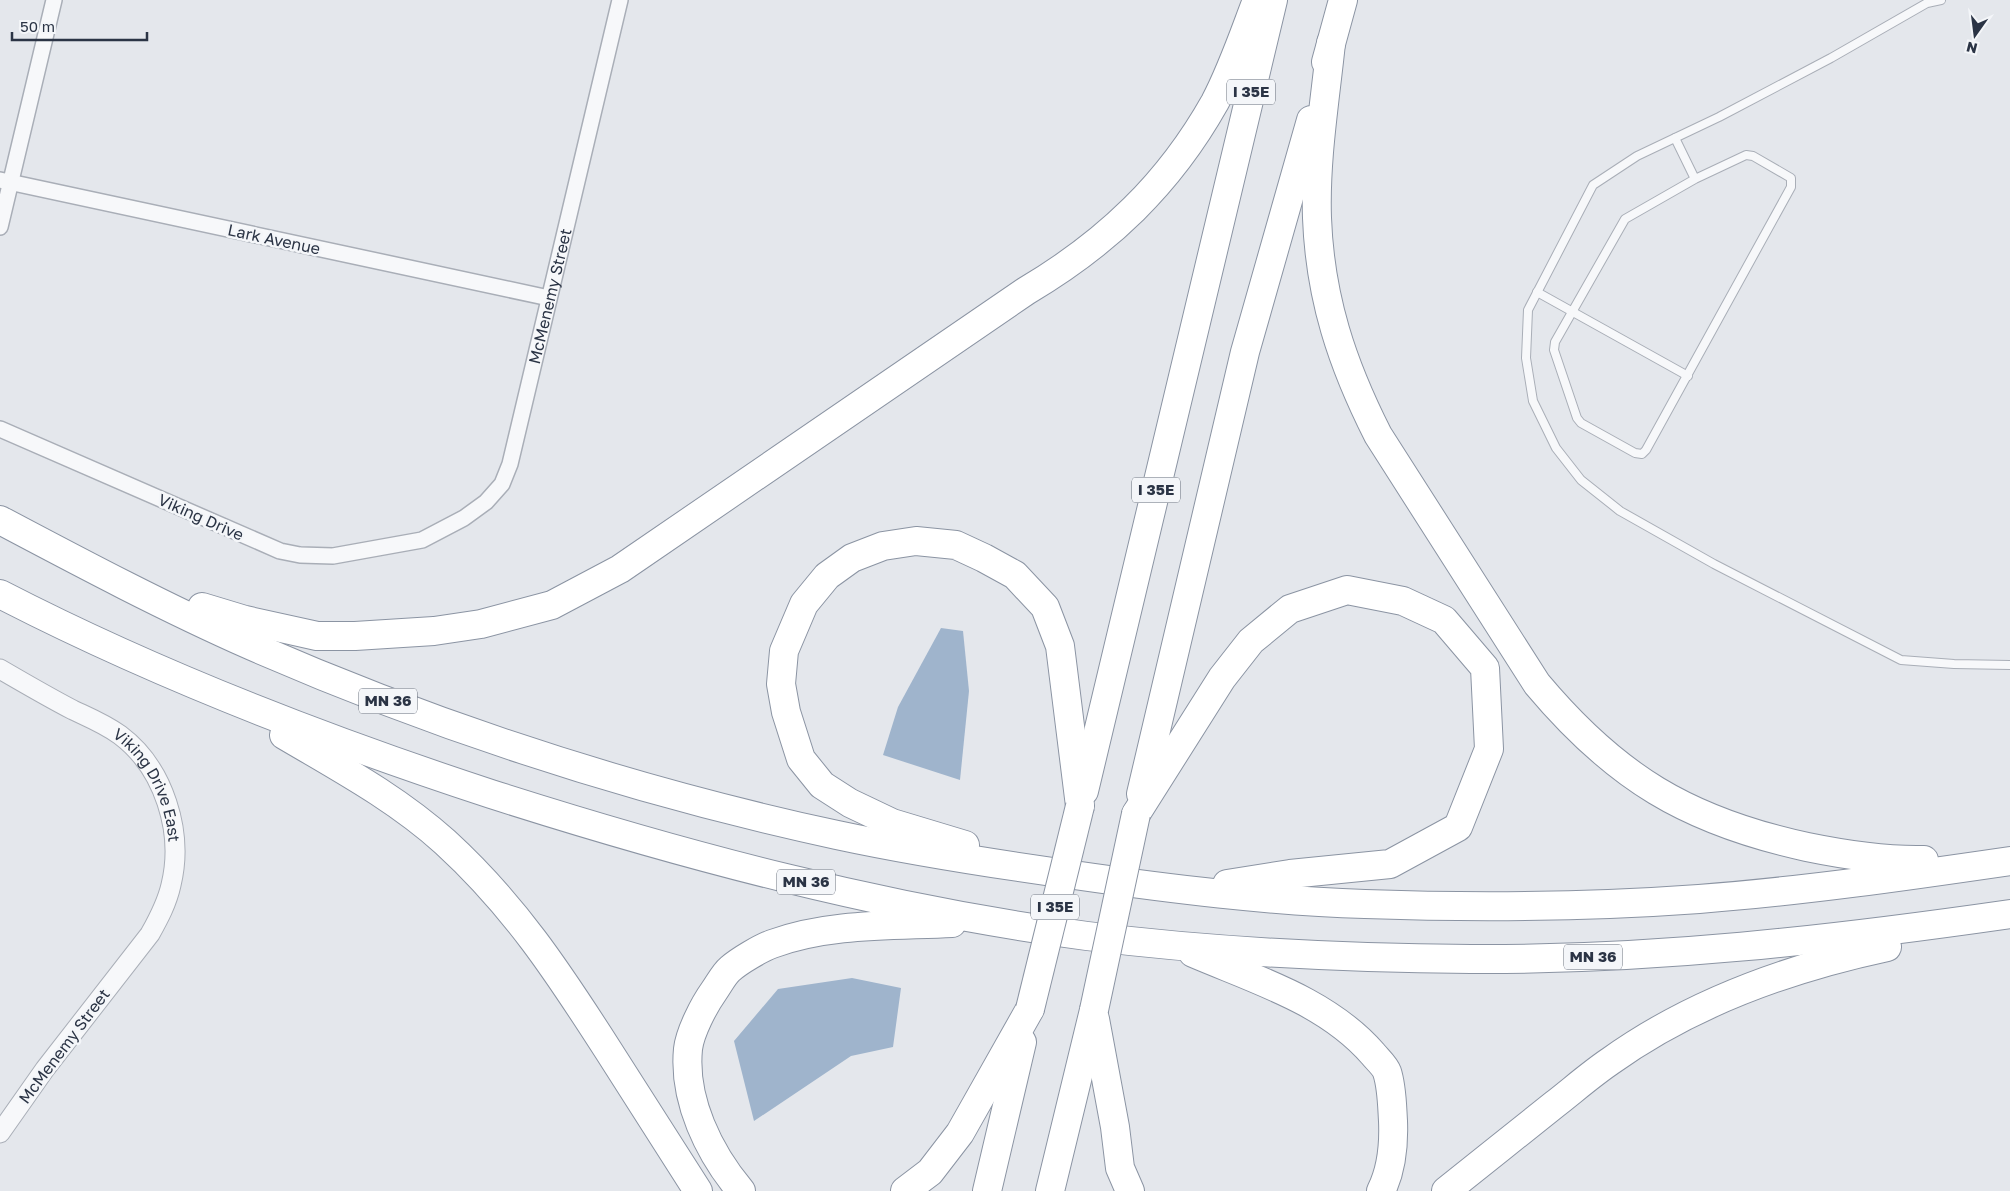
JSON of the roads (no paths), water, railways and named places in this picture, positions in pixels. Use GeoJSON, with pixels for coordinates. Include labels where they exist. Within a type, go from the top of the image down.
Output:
{"type":"FeatureCollection","features":[{"type":"Feature","properties":{"kind":"highway"},"geometry":{"type":"LineString","coordinates":[[103,575],[245,620],[317,636],[355,636],[434,631],[481,624],[552,605],[620,569],[1018,296],[1092,248],[1128,216],[1161,181],[1190,142],[1219,92],[1236,57],[1257,0]]}},
{"type":"Feature","properties":{"kind":"highway","name":"I 35E"},"geometry":{"type":"LineString","coordinates":[[987,1191],[1273,0]]}},
{"type":"Feature","properties":{"kind":"highway"},"geometry":{"type":"LineString","coordinates":[[1050,1191],[1094,1016],[1139,807],[1245,352],[1343,0]]}},
{"type":"Feature","properties":{"kind":"highway"},"geometry":{"type":"LineString","coordinates":[[1331,43],[1318,183],[1317,217],[1320,257],[1327,303],[1340,349],[1357,393],[1378,435],[1536,684],[1565,718],[1591,744],[1620,767],[1656,792],[1729,827],[1764,838],[1852,856],[1903,861],[2010,856]]}},
{"type":"Feature","properties":{"kind":"highway","name":"MN 36"},"geometry":{"type":"LineString","coordinates":[[0,520],[103,575],[244,642],[432,718],[613,777],[749,815],[841,836],[924,852],[1027,869],[1187,891],[1364,904],[1486,906],[1699,899],[1805,888],[2010,861]]}},
{"type":"Feature","properties":{"kind":"highway"},"geometry":{"type":"LineString","coordinates":[[1027,869],[954,841],[892,823],[850,804],[822,785],[801,759],[786,712],[781,684],[784,651],[804,604],[827,576],[852,558],[883,546],[916,541],[956,545],[1015,575],[1045,607],[1060,646],[1081,799]]}},
{"type":"Feature","properties":{"kind":"highway"},"geometry":{"type":"LineString","coordinates":[[1139,807],[1222,678],[1251,640],[1290,609],[1347,590],[1403,601],[1444,620],[1484,668],[1489,749],[1458,827],[1390,864],[1290,874],[1187,891]]}},
{"type":"Feature","properties":{"kind":"highway","name":"MN 36"},"geometry":{"type":"LineString","coordinates":[[0,594],[94,640],[210,690],[362,750],[587,824],[761,872],[879,898],[1087,936],[1173,945],[1287,953],[1444,959],[1646,955],[1763,946],[1867,935],[2010,914]]}},
{"type":"Feature","properties":{"kind":"highway"},"geometry":{"type":"LineString","coordinates":[[210,690],[350,773],[398,805],[444,841],[486,882],[524,926],[562,978],[698,1191]]}},
{"type":"Feature","properties":{"kind":"highway"},"geometry":{"type":"LineString","coordinates":[[742,1191],[725,1172],[710,1143],[696,1113],[688,1078],[688,1047],[703,1006],[729,970],[770,944],[805,934],[854,928],[997,921]]}},
{"type":"Feature","properties":{"kind":"highway"},"geometry":{"type":"LineString","coordinates":[[1446,1191],[1608,1062],[1653,1034],[1699,1010],[1747,988],[1808,967],[1865,952],[2010,921]]}},
{"type":"Feature","properties":{"kind":"highway"},"geometry":{"type":"LineString","coordinates":[[1173,945],[1302,1000],[1334,1019],[1362,1041],[1387,1070],[1393,1109],[1394,1146],[1386,1182],[1381,1191]]}},
{"type":"Feature","properties":{"kind":"highway"},"geometry":{"type":"LineString","coordinates":[[905,1191],[930,1172],[960,1133],[1030,1009]]}},
{"type":"Feature","properties":{"kind":"highway"},"geometry":{"type":"LineString","coordinates":[[1094,1016],[1115,1127],[1120,1168],[1130,1191]]}},
{"type":"Feature","properties":{"kind":"street"},"geometry":{"type":"LineString","coordinates":[[0,227],[6,182],[54,0]]}},
{"type":"Feature","properties":{"kind":"street","name":"McMenemy Street"},"geometry":{"type":"LineString","coordinates":[[412,542],[422,540],[464,518],[486,502],[502,484],[510,464],[620,0]]}},
{"type":"Feature","properties":{"kind":"street","name":"Lark Avenue"},"geometry":{"type":"LineString","coordinates":[[6,182],[549,298]]}},
{"type":"Feature","properties":{"kind":"street","name":"Viking Drive"},"geometry":{"type":"LineString","coordinates":[[0,429],[280,551],[300,555],[333,556],[412,542]]}},
{"type":"Feature","properties":{"kind":"street","name":"Viking Drive East"},"geometry":{"type":"LineString","coordinates":[[0,669],[73,710],[99,721],[122,736],[141,756],[160,786],[167,802],[174,828],[175,856],[172,885],[163,911],[150,934],[128,960]]}},
{"type":"Feature","properties":{"kind":"street","name":"McMenemy Street"},"geometry":{"type":"LineString","coordinates":[[0,1133],[45,1069],[128,960]]}},
{"type":"Feature","properties":{"kind":"lane"},"geometry":{"type":"LineString","coordinates":[[1941,0],[1927,3],[1831,58],[1637,156],[1593,185],[1528,310],[1526,358],[1533,402],[1556,448],[1581,480],[1620,511],[1714,564],[1901,660],[1954,664],[2010,664]]}},
{"type":"Feature","properties":{"kind":"lane"},"geometry":{"type":"LineString","coordinates":[[1675,138],[1695,179]]}},
{"type":"Feature","properties":{"kind":"lane"},"geometry":{"type":"LineString","coordinates":[[1746,155],[1753,156],[1791,178],[1791,187],[1646,450],[1642,454],[1635,453],[1581,423],[1577,418],[1554,350],[1555,342],[1625,219],[1695,179],[1746,155]]}},
{"type":"Feature","properties":{"kind":"lane"},"geometry":{"type":"LineString","coordinates":[[1537,292],[1688,376]]}},
{"type":"Feature","properties":{"kind":"water"},"geometry":{"type":"Polygon","coordinates":[[[941,628],[963,631],[969,691],[960,780],[883,755],[898,707],[941,628]]]}},
{"type":"Feature","properties":{"kind":"water"},"geometry":{"type":"Polygon","coordinates":[[[852,978],[901,988],[893,1047],[851,1056],[754,1121],[734,1041],[778,989],[852,978]]]}}]}
